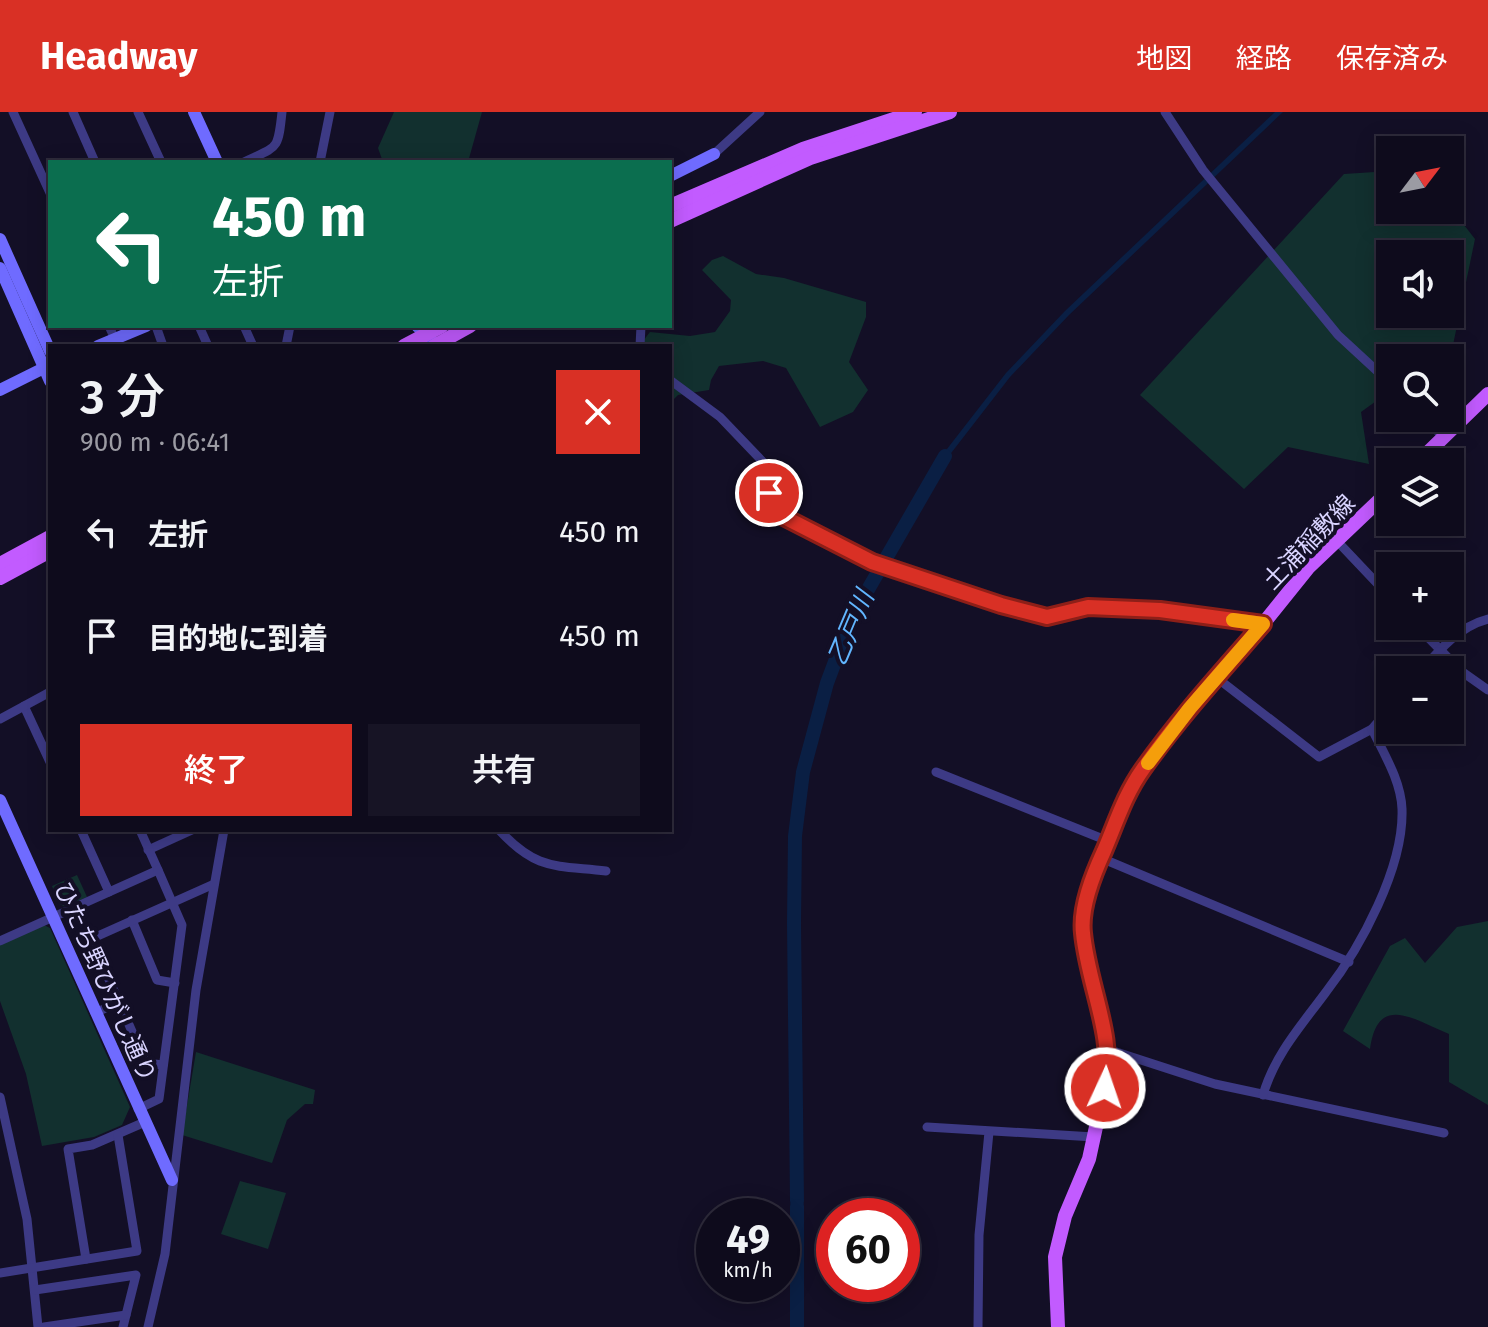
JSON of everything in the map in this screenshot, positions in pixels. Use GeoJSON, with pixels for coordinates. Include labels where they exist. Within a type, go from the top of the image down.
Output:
{"type":"FeatureCollection","features":[{"type":"Feature","properties":{"kind":"main road"},"geometry":{"type":"LineString","coordinates":[[672,205],[803,149],[915,112]]}},
{"type":"Feature","properties":{"kind":"main road"},"geometry":{"type":"LineString","coordinates":[[672,220],[810,158],[950,112]]}},
{"type":"Feature","properties":{"kind":"main road"},"geometry":{"type":"LineString","coordinates":[[430,339],[464,328]]}},
{"type":"Feature","properties":{"kind":"main road"},"geometry":{"type":"LineString","coordinates":[[1432,448],[1488,394]]}},
{"type":"Feature","properties":{"kind":"main road","name":"土浦稲敷線"},"geometry":{"type":"LineString","coordinates":[[1058,1327],[1055,1257],[1065,1216],[1089,1159],[1109,1067],[1082,931],[1089,888],[1117,815],[1141,771],[1308,568],[1376,503]]}},
{"type":"Feature","properties":{"kind":"main road"},"geometry":{"type":"LineString","coordinates":[[0,564],[48,538]]}},
{"type":"Feature","properties":{"kind":"main road"},"geometry":{"type":"LineString","coordinates":[[0,578],[48,552]]}},
{"type":"Feature","properties":{"kind":"street"},"geometry":{"type":"LineString","coordinates":[[13,112],[48,189]]}},
{"type":"Feature","properties":{"kind":"street"},"geometry":{"type":"LineString","coordinates":[[73,112],[94,160]]}},
{"type":"Feature","properties":{"kind":"street"},"geometry":{"type":"LineString","coordinates":[[138,112],[160,160]]}},
{"type":"Feature","properties":{"kind":"street"},"geometry":{"type":"LineString","coordinates":[[194,112],[216,160]]}},
{"type":"Feature","properties":{"kind":"street"},"geometry":{"type":"LineString","coordinates":[[248,160],[274,148],[279,142],[282,112]]}},
{"type":"Feature","properties":{"kind":"street"},"geometry":{"type":"LineString","coordinates":[[320,160],[330,112]]}},
{"type":"Feature","properties":{"kind":"street"},"geometry":{"type":"LineString","coordinates":[[672,175],[714,154],[760,112]]}},
{"type":"Feature","properties":{"kind":"street"},"geometry":{"type":"LineString","coordinates":[[1165,112],[1205,172],[1338,335],[1376,370]]}},
{"type":"Feature","properties":{"kind":"street"},"geometry":{"type":"LineString","coordinates":[[0,239],[48,347]]}},
{"type":"Feature","properties":{"kind":"street"},"geometry":{"type":"LineString","coordinates":[[0,268],[47,366],[0,390]]}},
{"type":"Feature","properties":{"kind":"street"},"geometry":{"type":"LineString","coordinates":[[116,342],[142,328]]}},
{"type":"Feature","properties":{"kind":"street"},"geometry":{"type":"LineString","coordinates":[[672,381],[720,417],[764,463],[769,493],[780,515],[886,567],[974,597],[1047,617],[1088,607],[1160,610],[1263,624]]}},
{"type":"Feature","properties":{"kind":"street"},"geometry":{"type":"LineString","coordinates":[[1438,432],[1443,437]]}},
{"type":"Feature","properties":{"kind":"street"},"geometry":{"type":"LineString","coordinates":[[1337,541],[1376,582]]}},
{"type":"Feature","properties":{"kind":"street"},"geometry":{"type":"LineString","coordinates":[[1434,656],[1468,626],[1488,619]]}},
{"type":"Feature","properties":{"kind":"street"},"geometry":{"type":"LineString","coordinates":[[1430,640],[1461,671],[1488,690]]}},
{"type":"Feature","properties":{"kind":"street"},"geometry":{"type":"LineString","coordinates":[[1217,678],[1319,757],[1376,724]]}},
{"type":"Feature","properties":{"kind":"street"},"geometry":{"type":"LineString","coordinates":[[0,719],[48,693]]}},
{"type":"Feature","properties":{"kind":"street"},"geometry":{"type":"LineString","coordinates":[[24,706],[48,758]]}},
{"type":"Feature","properties":{"kind":"street"},"geometry":{"type":"LineString","coordinates":[[1263,1095],[1286,1043],[1349,962],[1362,940],[1379,902],[1400,834],[1402,808],[1398,786],[1372,729]]}},
{"type":"Feature","properties":{"kind":"street"},"geometry":{"type":"LineString","coordinates":[[936,772],[1108,841]]}},
{"type":"Feature","properties":{"kind":"street","name":"ひたち野ひがし通り"},"geometry":{"type":"LineString","coordinates":[[0,800],[172,1180]]}},
{"type":"Feature","properties":{"kind":"street"},"geometry":{"type":"LineString","coordinates":[[82,832],[109,892]]}},
{"type":"Feature","properties":{"kind":"street"},"geometry":{"type":"LineString","coordinates":[[138,1109],[159,1099],[182,925],[141,832]]}},
{"type":"Feature","properties":{"kind":"street"},"geometry":{"type":"LineString","coordinates":[[148,850],[188,832]]}},
{"type":"Feature","properties":{"kind":"street"},"geometry":{"type":"LineString","coordinates":[[148,1327],[165,1254],[196,990],[224,832]]}},
{"type":"Feature","properties":{"kind":"street"},"geometry":{"type":"LineString","coordinates":[[501,832],[527,857],[543,864],[606,871]]}},
{"type":"Feature","properties":{"kind":"street"},"geometry":{"type":"LineString","coordinates":[[1101,858],[1349,962]]}},
{"type":"Feature","properties":{"kind":"street"},"geometry":{"type":"LineString","coordinates":[[1,939],[158,870]]}},
{"type":"Feature","properties":{"kind":"street"},"geometry":{"type":"LineString","coordinates":[[163,1065],[146,1063],[91,939],[214,884]]}},
{"type":"Feature","properties":{"kind":"street"},"geometry":{"type":"LineString","coordinates":[[132,920],[157,980],[175,983]]}},
{"type":"Feature","properties":{"kind":"street"},"geometry":{"type":"LineString","coordinates":[[95,1013],[119,1002]]}},
{"type":"Feature","properties":{"kind":"street"},"geometry":{"type":"LineString","coordinates":[[1107,1049],[1215,1084],[1444,1133]]}},
{"type":"Feature","properties":{"kind":"street"},"geometry":{"type":"LineString","coordinates":[[0,1097],[2,1117],[25,1207],[41,1327],[126,1315]]}},
{"type":"Feature","properties":{"kind":"street"},"geometry":{"type":"LineString","coordinates":[[86,1259],[68,1149],[92,1145],[145,1122]]}},
{"type":"Feature","properties":{"kind":"street"},"geometry":{"type":"LineString","coordinates":[[927,1127],[1094,1137]]}},
{"type":"Feature","properties":{"kind":"street"},"geometry":{"type":"LineString","coordinates":[[978,1327],[979,1235],[989,1132]]}},
{"type":"Feature","properties":{"kind":"street"},"geometry":{"type":"LineString","coordinates":[[0,1273],[137,1251],[118,1135]]}},
{"type":"Feature","properties":{"kind":"street"},"geometry":{"type":"LineString","coordinates":[[35,1290],[136,1275],[123,1327]]}},
{"type":"Feature","properties":{"kind":"green space"},"geometry":{"type":"Polygon","coordinates":[[[394,112],[482,112],[469,160],[382,160],[378,148],[394,112]]]}},
{"type":"Feature","properties":{"kind":"green space"},"geometry":{"type":"Polygon","coordinates":[[[1376,172],[1376,224],[1463,224],[1475,239],[1464,292],[1464,240],[1376,240],[1376,328],[1457,328],[1453,344],[1376,344],[1376,401],[1361,412],[1369,464],[1288,447],[1244,489],[1140,395],[1344,174],[1376,172]]]}},
{"type":"Feature","properties":{"kind":"green space"},"geometry":{"type":"Polygon","coordinates":[[[723,256],[756,274],[784,278],[866,302],[866,317],[849,362],[868,390],[853,412],[820,427],[786,368],[763,361],[719,366],[709,390],[678,395],[672,401],[672,344],[641,344],[650,332],[690,336],[715,332],[730,311],[731,300],[702,270],[712,260],[723,256]]]}},
{"type":"Feature","properties":{"kind":"green space"},"geometry":{"type":"Polygon","coordinates":[[[77,875],[87,897],[66,907],[59,904],[52,886],[77,875]]]}},
{"type":"Feature","properties":{"kind":"green space"},"geometry":{"type":"Polygon","coordinates":[[[1488,921],[1488,1105],[1449,1082],[1449,1034],[1399,1015],[1381,1021],[1374,1031],[1370,1049],[1343,1031],[1390,946],[1405,938],[1425,963],[1457,927],[1488,921]]]}},
{"type":"Feature","properties":{"kind":"green space"},"geometry":{"type":"Polygon","coordinates":[[[44,925],[50,928],[130,1107],[122,1125],[94,1137],[42,1146],[26,1074],[0,1001],[0,945],[44,925]]]}},
{"type":"Feature","properties":{"kind":"green space"},"geometry":{"type":"Polygon","coordinates":[[[196,1052],[315,1090],[313,1104],[305,1104],[287,1120],[272,1163],[182,1135],[196,1052]]]}},
{"type":"Feature","properties":{"kind":"green space"},"geometry":{"type":"Polygon","coordinates":[[[240,1181],[286,1193],[268,1249],[221,1234],[240,1181]]]}},
{"type":"Feature","properties":{"kind":"water"},"geometry":{"type":"Polygon","coordinates":[[[1275,112],[1283,112],[1069,315],[1010,377],[938,470],[933,467],[1006,373],[1065,311],[1275,112]]]}},
{"type":"Feature","properties":{"kind":"waterway","name":"乙戸川"},"geometry":{"type":"LineString","coordinates":[[797,1198],[795,836],[803,772],[827,683],[851,619],[945,456]]}},
{"type":"Feature","properties":{"kind":"waterway","name":"乙戸川"},"geometry":{"type":"LineString","coordinates":[[797,1302],[797,1327]]}},
{"type":"Feature","properties":{"kind":"slow traffic"},"geometry":{"type":"LineString","coordinates":[[1148,763],[1190,708],[1263,624],[1233,620]]}},
{"type":"Feature","properties":{"kind":"route"},"geometry":{"type":"LineString","coordinates":[[769,493],[780,515],[872,562],[1001,605],[1047,617],[1088,607],[1160,610],[1263,624],[1190,708],[1141,771],[1117,815],[1089,888],[1082,931],[1104,1027],[1109,1067],[1105,1088]]}}]}
